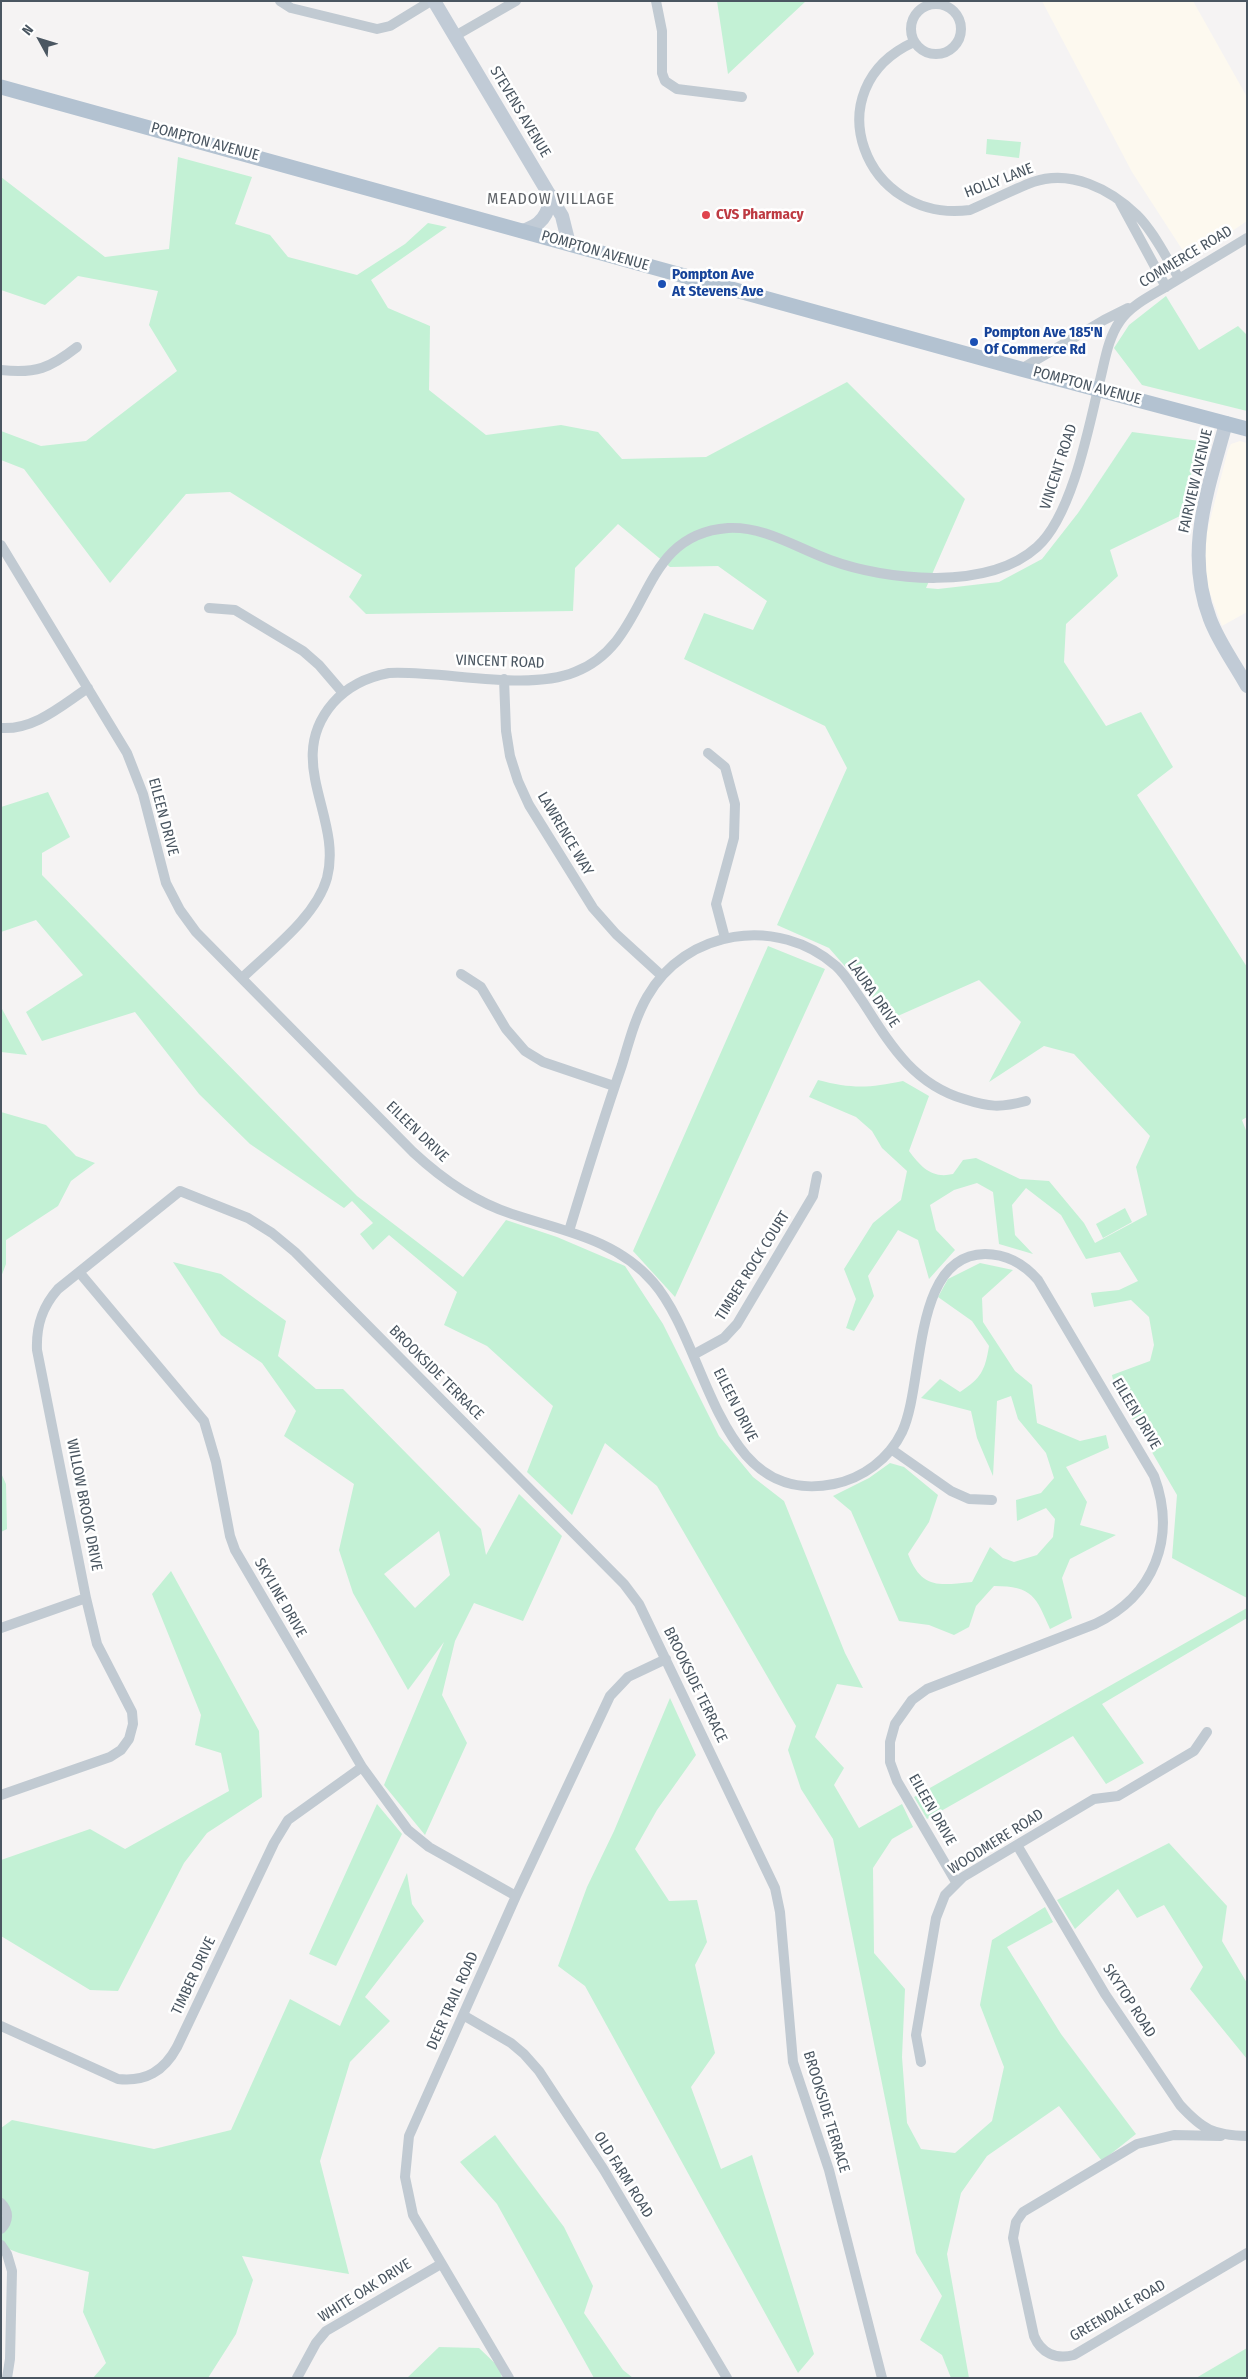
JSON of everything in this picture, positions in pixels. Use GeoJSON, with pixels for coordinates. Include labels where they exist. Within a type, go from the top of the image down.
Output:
{"type":"FeatureCollection","features":[{"type":"Feature","properties":{"kind":"main road","name":"STEVENS AVENUE"},"geometry":{"type":"LineString","coordinates":[[432,1],[455,36],[562,216],[569,244]]}},
{"type":"Feature","properties":{"kind":"main road","name":"POMPTON AVENUE"},"geometry":{"type":"LineString","coordinates":[[1,88],[1021,369],[1247,429]]}},
{"type":"Feature","properties":{"kind":"main road"},"geometry":{"type":"LineString","coordinates":[[522,231],[536,226],[544,218],[549,208],[550,195]]}},
{"type":"Feature","properties":{"kind":"main road","name":"FAIRVIEW AVENUE"},"geometry":{"type":"LineString","coordinates":[[1226,423],[1200,524],[1198,567],[1202,597],[1210,619],[1247,686]]}},
{"type":"Feature","properties":{"kind":"street"},"geometry":{"type":"LineString","coordinates":[[280,1],[291,8],[377,29],[390,26],[432,1]]}},
{"type":"Feature","properties":{"kind":"street"},"geometry":{"type":"LineString","coordinates":[[455,36],[516,1]]}},
{"type":"Feature","properties":{"kind":"street"},"geometry":{"type":"LineString","coordinates":[[656,1],[662,31],[662,73],[666,81],[677,89],[742,97]]}},
{"type":"Feature","properties":{"kind":"street"},"geometry":{"type":"LineString","coordinates":[[942,5],[955,14],[961,29],[956,44],[950,50],[935,54],[920,48],[914,42],[912,26],[919,12],[926,7],[942,5]]}},
{"type":"Feature","properties":{"kind":"street","name":"HOLLY LANE"},"geometry":{"type":"LineString","coordinates":[[914,42],[903,47],[881,65],[865,90],[860,109],[859,128],[867,157],[882,180],[897,194],[925,208],[958,211],[979,206],[1033,182],[1060,178],[1093,185],[1118,199],[1138,216],[1179,278]]}},
{"type":"Feature","properties":{"kind":"street"},"geometry":{"type":"LineString","coordinates":[[1118,199],[1166,286]]}},
{"type":"Feature","properties":{"kind":"street","name":"COMMERCE ROAD"},"geometry":{"type":"LineString","coordinates":[[1021,369],[1104,320],[1140,302],[1247,238]]}},
{"type":"Feature","properties":{"kind":"street","name":"COMMERCE ROAD"},"geometry":{"type":"LineString","coordinates":[[1098,389],[1112,336],[1126,314],[1140,302]]}},
{"type":"Feature","properties":{"kind":"street"},"geometry":{"type":"LineString","coordinates":[[1,370],[26,370],[46,367],[55,364],[77,347]]}},
{"type":"Feature","properties":{"kind":"street","name":"VINCENT ROAD"},"geometry":{"type":"LineString","coordinates":[[242,978],[307,914],[320,896],[326,879],[330,847],[314,780],[312,751],[316,732],[324,715],[343,693],[360,682],[389,673],[504,679],[553,678],[576,672],[596,661],[614,645],[629,626],[651,579],[663,562],[687,541],[716,530],[736,528],[757,530],[842,564],[900,576],[959,576],[1010,564],[1038,546],[1051,531],[1061,514],[1073,483],[1098,389]]}},
{"type":"Feature","properties":{"kind":"street","name":"EILEEN DRIVE"},"geometry":{"type":"LineString","coordinates":[[1,545],[134,767],[143,794],[161,869],[173,897],[196,932],[413,1152],[438,1174],[466,1193],[496,1208],[569,1231],[612,1248],[643,1271],[668,1302],[734,1442],[757,1467],[776,1478],[809,1486],[843,1482],[874,1466],[891,1449],[902,1431],[909,1411],[931,1299],[937,1283],[948,1270],[963,1260],[979,1255],[996,1255],[1012,1260],[1026,1268],[1042,1287],[1149,1466],[1162,1499],[1163,1536],[1157,1559],[1147,1580],[1124,1606],[1095,1624],[927,1689],[912,1700],[900,1715],[890,1742],[893,1771],[956,1882]]}},
{"type":"Feature","properties":{"kind":"street"},"geometry":{"type":"LineString","coordinates":[[209,608],[235,610],[303,652],[319,665],[343,693]]}},
{"type":"Feature","properties":{"kind":"street","name":"LAWRENCE WAY"},"geometry":{"type":"LineString","coordinates":[[504,679],[506,731],[510,756],[518,781],[529,805],[593,908],[616,934],[662,976]]}},
{"type":"Feature","properties":{"kind":"street"},"geometry":{"type":"LineString","coordinates":[[1,728],[19,728],[36,722],[88,688]]}},
{"type":"Feature","properties":{"kind":"street"},"geometry":{"type":"LineString","coordinates":[[708,753],[726,768],[736,804],[734,838],[716,904],[725,938]]}},
{"type":"Feature","properties":{"kind":"street","name":"LAURA DRIVE"},"geometry":{"type":"LineString","coordinates":[[569,1231],[614,1086],[642,1008],[662,976],[688,954],[709,943],[725,938],[744,935],[770,936],[794,941],[817,952],[846,976],[895,1052],[924,1080],[956,1097],[993,1106],[1002,1107],[1026,1101]]}},
{"type":"Feature","properties":{"kind":"street"},"geometry":{"type":"LineString","coordinates":[[460,974],[481,987],[506,1029],[525,1051],[553,1066],[614,1086]]}},
{"type":"Feature","properties":{"kind":"street","name":"TIMBER ROCK COURT"},"geometry":{"type":"LineString","coordinates":[[693,1355],[724,1338],[737,1324],[812,1196],[817,1176]]}},
{"type":"Feature","properties":{"kind":"street","name":"WILLOW BROOK DRIVE"},"geometry":{"type":"LineString","coordinates":[[1,1795],[110,1757],[121,1750],[129,1739],[133,1724],[131,1707],[97,1644],[86,1598],[36,1340],[39,1322],[46,1304],[58,1290],[180,1191]]}},
{"type":"Feature","properties":{"kind":"street","name":"BROOKSIDE TERRACE"},"geometry":{"type":"LineString","coordinates":[[180,1191],[248,1218],[272,1233],[295,1252],[624,1584],[639,1604],[775,1888],[780,1912],[792,2062],[829,2170],[882,2378]]}},
{"type":"Feature","properties":{"kind":"street","name":"SKYLINE DRIVE"},"geometry":{"type":"LineString","coordinates":[[79,1272],[204,1421],[210,1437],[230,1536],[235,1550],[362,1768],[408,1830],[429,1847],[516,1896]]}},
{"type":"Feature","properties":{"kind":"street"},"geometry":{"type":"LineString","coordinates":[[891,1449],[952,1491],[969,1499],[992,1500]]}},
{"type":"Feature","properties":{"kind":"street"},"geometry":{"type":"LineString","coordinates":[[1,1628],[86,1598]]}},
{"type":"Feature","properties":{"kind":"street","name":"DEER TRAIL ROAD"},"geometry":{"type":"LineString","coordinates":[[509,2378],[413,2215],[406,2190],[405,2164],[409,2136],[516,1896],[610,1696],[628,1677],[666,1659]]}},
{"type":"Feature","properties":{"kind":"street","name":"WOODMERE ROAD"},"geometry":{"type":"LineString","coordinates":[[921,2062],[916,2035],[936,1918],[945,1895],[956,1882],[1094,1799],[1118,1796],[1194,1752],[1207,1732]]}},
{"type":"Feature","properties":{"kind":"street","name":"TIMBER DRIVE"},"geometry":{"type":"LineString","coordinates":[[1,2026],[118,2079],[139,2079],[158,2071],[170,2059],[177,2046],[274,1843],[288,1820],[362,1768]]}},
{"type":"Feature","properties":{"kind":"street","name":"SKYTOP ROAD"},"geometry":{"type":"LineString","coordinates":[[1017,1846],[1105,1994],[1180,2105],[1195,2119],[1221,2136]]}},
{"type":"Feature","properties":{"kind":"street","name":"OLD FARM ROAD"},"geometry":{"type":"LineString","coordinates":[[463,2015],[511,2043],[539,2071],[604,2170],[727,2378]]}},
{"type":"Feature","properties":{"kind":"street","name":"GREENDALE ROAD"},"geometry":{"type":"LineString","coordinates":[[1221,2136],[1165,2136],[1137,2144],[1027,2208],[1019,2217],[1014,2227],[1014,2243],[1034,2336],[1045,2352],[1057,2357],[1074,2355],[1247,2253]]}},
{"type":"Feature","properties":{"kind":"street"},"geometry":{"type":"LineString","coordinates":[[1221,2136],[1247,2136]]}},
{"type":"Feature","properties":{"kind":"street"},"geometry":{"type":"LineString","coordinates":[[1,2203],[8,2214],[6,2224],[1,2229]]}},
{"type":"Feature","properties":{"kind":"street"},"geometry":{"type":"LineString","coordinates":[[1,2245],[7,2254],[12,2271],[10,2359],[7,2378]]}},
{"type":"Feature","properties":{"kind":"street","name":"WHITE OAK DRIVE"},"geometry":{"type":"LineString","coordinates":[[298,2378],[316,2343],[326,2331],[441,2264]]}},
{"type":"Feature","properties":{"kind":"shaded area"},"geometry":{"type":"Polygon","coordinates":[[[1042,1],[1193,1],[1247,97],[1247,221],[1189,260],[1132,172],[1042,1]]]}},
{"type":"Feature","properties":{"kind":"shaded area"},"geometry":{"type":"Polygon","coordinates":[[[1240,441],[1247,443],[1247,612],[1222,626],[1207,585],[1206,536],[1228,450],[1231,444],[1240,441]]]}},
{"type":"Feature","properties":{"kind":"green space"},"geometry":{"type":"Polygon","coordinates":[[[717,1],[806,1],[728,74],[717,1]]]}},
{"type":"Feature","properties":{"kind":"green space"},"geometry":{"type":"Polygon","coordinates":[[[987,139],[1021,142],[1019,158],[986,154],[987,139]]]}},
{"type":"Feature","properties":{"kind":"green space"},"geometry":{"type":"Polygon","coordinates":[[[178,157],[252,177],[235,224],[270,235],[288,257],[357,275],[405,244],[428,223],[447,227],[371,280],[388,308],[430,326],[429,390],[486,435],[561,425],[598,432],[622,459],[706,457],[847,382],[965,499],[926,588],[938,589],[999,582],[1042,559],[1078,513],[1132,432],[1200,441],[1180,516],[1110,550],[1118,576],[1066,624],[1064,662],[1106,726],[1141,712],[1173,767],[1137,795],[1247,967],[1247,1117],[1242,1120],[1247,1133],[1247,1598],[1172,1558],[1177,1495],[1115,1389],[1112,1375],[1150,1361],[1154,1345],[1149,1317],[1131,1300],[1094,1307],[1091,1293],[1119,1290],[1138,1281],[1120,1252],[1086,1259],[1061,1215],[1026,1188],[1012,1205],[1015,1235],[1033,1254],[999,1244],[993,1192],[977,1183],[954,1190],[930,1205],[936,1230],[955,1250],[929,1279],[918,1240],[898,1230],[868,1276],[874,1296],[854,1331],[846,1328],[856,1299],[844,1269],[873,1223],[901,1200],[907,1171],[882,1148],[872,1131],[856,1117],[809,1097],[818,1080],[851,1086],[880,1085],[903,1081],[929,1096],[909,1151],[923,1167],[939,1175],[953,1174],[963,1160],[976,1158],[1020,1179],[1049,1181],[1084,1223],[1095,1243],[1147,1215],[1136,1167],[1150,1136],[1074,1054],[1044,1046],[989,1082],[1021,1022],[979,980],[891,1019],[829,948],[777,925],[847,768],[825,726],[684,659],[704,613],[753,630],[767,601],[718,566],[670,567],[618,524],[575,568],[573,611],[366,614],[349,597],[362,575],[230,492],[186,494],[110,583],[24,469],[1,460],[1,431],[41,446],[86,441],[177,371],[149,325],[158,291],[78,276],[45,305],[1,290],[1,177],[105,257],[169,249],[178,157]]]}},
{"type":"Feature","properties":{"kind":"green space"},"geometry":{"type":"Polygon","coordinates":[[[1166,296],[1199,350],[1238,326],[1247,335],[1247,411],[1142,385],[1114,348],[1129,325],[1166,296]]]}},
{"type":"Feature","properties":{"kind":"green space"},"geometry":{"type":"Polygon","coordinates":[[[48,792],[70,837],[42,853],[42,875],[357,1196],[463,1277],[506,1220],[557,1237],[625,1266],[663,1324],[719,1436],[753,1477],[784,1501],[845,1653],[863,1688],[837,1684],[815,1737],[844,1768],[834,1785],[859,1828],[902,1804],[913,1827],[892,1839],[873,1868],[874,1953],[905,1989],[902,2057],[907,2123],[921,2149],[955,2153],[992,2121],[1004,2067],[980,2005],[992,1940],[1045,1907],[1053,1922],[1007,1947],[1061,2034],[1136,2134],[1102,2161],[1059,2106],[987,2156],[961,2193],[947,2254],[969,2378],[951,2378],[942,2355],[920,2340],[942,2296],[916,2253],[833,1839],[801,1789],[788,1750],[796,1726],[657,1486],[605,1443],[572,1515],[527,1472],[553,1406],[487,1346],[444,1325],[457,1292],[389,1235],[373,1250],[360,1234],[373,1223],[352,1201],[344,1208],[250,1144],[199,1094],[135,1012],[42,1041],[26,1012],[83,975],[36,920],[1,932],[1,807],[48,792]]]}},
{"type":"Feature","properties":{"kind":"green space"},"geometry":{"type":"Polygon","coordinates":[[[768,946],[825,969],[675,1297],[633,1251],[768,946]]]}},
{"type":"Feature","properties":{"kind":"green space"},"geometry":{"type":"Polygon","coordinates":[[[1,1007],[27,1055],[1,1052],[1,1007]]]}},
{"type":"Feature","properties":{"kind":"green space"},"geometry":{"type":"Polygon","coordinates":[[[1,1112],[46,1125],[76,1156],[95,1163],[71,1181],[58,1206],[6,1240],[6,1264],[1,1277],[1,1112]]]}},
{"type":"Feature","properties":{"kind":"green space"},"geometry":{"type":"Polygon","coordinates":[[[1125,1208],[1132,1222],[1103,1238],[1096,1224],[1125,1208]]]}},
{"type":"Feature","properties":{"kind":"green space"},"geometry":{"type":"Polygon","coordinates":[[[173,1262],[221,1274],[286,1321],[278,1356],[316,1389],[343,1389],[481,1529],[486,1555],[519,1494],[562,1536],[523,1621],[474,1603],[455,1641],[442,1695],[467,1743],[425,1835],[384,1785],[444,1642],[408,1690],[353,1593],[339,1550],[354,1484],[284,1436],[296,1411],[262,1363],[221,1335],[173,1262]],[[439,1531],[384,1574],[415,1608],[450,1575],[439,1531]]]}},
{"type":"Feature","properties":{"kind":"green space"},"geometry":{"type":"Polygon","coordinates":[[[980,1263],[1013,1270],[982,1298],[983,1322],[1015,1371],[1032,1385],[1037,1423],[1080,1441],[1106,1435],[1109,1448],[1066,1467],[1087,1502],[1080,1525],[1116,1535],[1070,1559],[1062,1578],[1072,1618],[1050,1629],[1041,1609],[1031,1595],[1017,1588],[994,1586],[976,1606],[969,1627],[954,1635],[929,1625],[899,1621],[851,1511],[833,1496],[869,1478],[890,1463],[904,1467],[938,1495],[929,1522],[908,1554],[919,1574],[933,1583],[972,1582],[990,1547],[1003,1558],[1014,1562],[1037,1555],[1053,1537],[1055,1519],[1046,1508],[1017,1521],[1016,1500],[1041,1493],[1054,1478],[1046,1453],[1018,1419],[1011,1396],[997,1401],[993,1476],[977,1438],[971,1411],[921,1398],[940,1379],[960,1392],[977,1378],[984,1368],[989,1346],[972,1321],[938,1297],[948,1279],[980,1263]]]}},
{"type":"Feature","properties":{"kind":"green space"},"geometry":{"type":"Polygon","coordinates":[[[1,1473],[6,1484],[7,1529],[1,1532],[1,1473]]]}},
{"type":"Feature","properties":{"kind":"green space"},"geometry":{"type":"Polygon","coordinates":[[[171,1571],[259,1731],[262,1797],[207,1833],[184,1863],[118,1991],[90,1990],[1,1936],[1,1860],[90,1829],[125,1849],[229,1791],[221,1753],[195,1745],[201,1715],[152,1594],[171,1571]]]}},
{"type":"Feature","properties":{"kind":"green space"},"geometry":{"type":"Polygon","coordinates":[[[1247,1608],[1247,1618],[1102,1704],[1144,1763],[1106,1784],[1073,1736],[927,1819],[914,1797],[1247,1608]]]}},
{"type":"Feature","properties":{"kind":"green space"},"geometry":{"type":"Polygon","coordinates":[[[670,1698],[696,1755],[657,1810],[635,1849],[669,1901],[697,1900],[707,1942],[695,1965],[715,2053],[691,2087],[721,2169],[752,2155],[814,2354],[798,2373],[585,1986],[558,1966],[587,1887],[614,1831],[670,1698]]]}},
{"type":"Feature","properties":{"kind":"green space"},"geometry":{"type":"Polygon","coordinates":[[[377,1804],[402,1834],[336,1966],[309,1954],[377,1804]]]}},
{"type":"Feature","properties":{"kind":"green space"},"geometry":{"type":"Polygon","coordinates":[[[1169,1843],[1227,1906],[1222,1941],[1247,1983],[1247,2059],[1190,1989],[1203,1967],[1164,1905],[1137,1918],[1118,1889],[1075,1929],[1057,1900],[1169,1843]]]}},
{"type":"Feature","properties":{"kind":"green space"},"geometry":{"type":"Polygon","coordinates":[[[407,1873],[412,1904],[424,1921],[365,1997],[390,2021],[350,2062],[320,2161],[349,2274],[242,2256],[253,2280],[236,2334],[208,2378],[93,2378],[106,2363],[83,2312],[89,2272],[19,2253],[1,2246],[1,2128],[12,2120],[154,2149],[231,2130],[290,1999],[340,2026],[407,1873]]]}},
{"type":"Feature","properties":{"kind":"green space"},"geometry":{"type":"Polygon","coordinates":[[[495,2135],[564,2227],[593,2286],[584,2313],[623,2370],[633,2378],[594,2378],[497,2204],[460,2162],[495,2135]]]}},
{"type":"Feature","properties":{"kind":"green space"},"geometry":{"type":"Polygon","coordinates":[[[439,2347],[479,2348],[500,2368],[502,2378],[407,2378],[439,2347]]]}},
{"type":"Feature","properties":{"kind":"green space"},"geometry":{"type":"Polygon","coordinates":[[[1247,2348],[1247,2378],[1196,2378],[1247,2348]]]}},
{"type":"Feature","properties":{"kind":"place","name":"CVS Pharmacy"},"geometry":{"type":"Point","coordinates":[706,215]}},
{"type":"Feature","properties":{"kind":"place","name":"Pompton Ave At Stevens Ave"},"geometry":{"type":"Point","coordinates":[662,284]}},
{"type":"Feature","properties":{"kind":"place","name":"Pompton Ave 185'N Of Commerce Rd"},"geometry":{"type":"Point","coordinates":[974,342]}},
{"type":"Feature","properties":{"kind":"district","name":"MEADOW VILLAGE"},"geometry":{"type":"Point","coordinates":[551,200]}}]}
